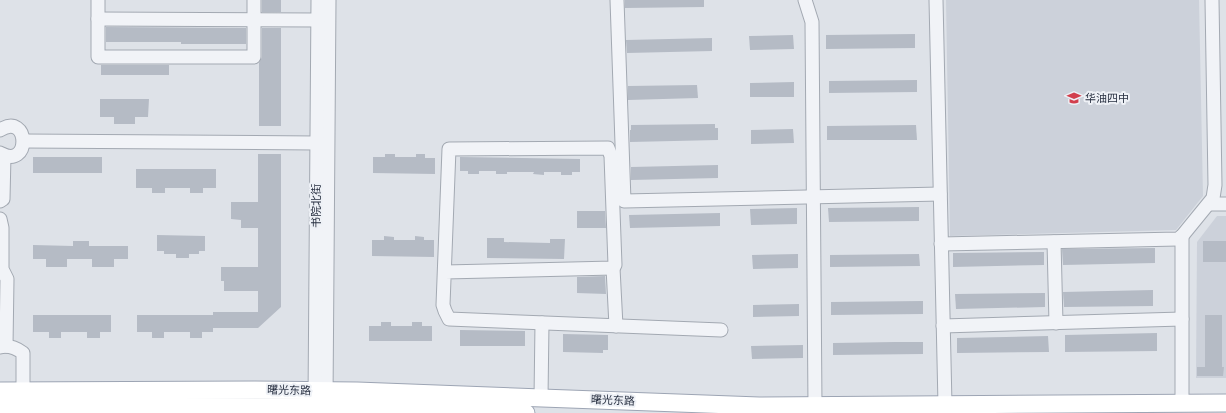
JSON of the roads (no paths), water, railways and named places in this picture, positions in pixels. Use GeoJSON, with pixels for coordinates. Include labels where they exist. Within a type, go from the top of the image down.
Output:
{"type":"FeatureCollection","features":[{"type":"Feature","properties":{"kind":"main road","name":"曙光东路"},"geometry":{"type":"LineString","coordinates":[[0,391],[23,390],[526,413]]}},
{"type":"Feature","properties":{"kind":"main road","name":"曙光东路"},"geometry":{"type":"LineString","coordinates":[[0,406],[321,403],[541,398],[758,406],[1226,403]]}},
{"type":"Feature","properties":{"kind":"street"},"geometry":{"type":"LineString","coordinates":[[98,0],[98,57],[254,57],[254,0]]}},
{"type":"Feature","properties":{"kind":"street","name":"书院北街"},"geometry":{"type":"LineString","coordinates":[[318,0],[316,143],[321,403]]}},
{"type":"Feature","properties":{"kind":"street","name":"书院北街"},"geometry":{"type":"LineString","coordinates":[[321,403],[329,0]]}},
{"type":"Feature","properties":{"kind":"street"},"geometry":{"type":"LineString","coordinates":[[616,0],[624,201],[940,194]]}},
{"type":"Feature","properties":{"kind":"street"},"geometry":{"type":"LineString","coordinates":[[805,0],[812,22],[815,405]]}},
{"type":"Feature","properties":{"kind":"street"},"geometry":{"type":"LineString","coordinates":[[936,0],[945,405]]}},
{"type":"Feature","properties":{"kind":"street"},"geometry":{"type":"LineString","coordinates":[[941,244],[1178,239],[1182,236],[1213,198],[1215,185],[1212,0]]}},
{"type":"Feature","properties":{"kind":"street"},"geometry":{"type":"LineString","coordinates":[[98,20],[318,20]]}},
{"type":"Feature","properties":{"kind":"street"},"geometry":{"type":"LineString","coordinates":[[0,130],[7,127],[16,129],[22,134],[24,141],[21,150],[18,153],[8,156],[2,154],[3,199],[0,201]]}},
{"type":"Feature","properties":{"kind":"street"},"geometry":{"type":"LineString","coordinates":[[24,141],[316,143]]}},
{"type":"Feature","properties":{"kind":"street"},"geometry":{"type":"LineString","coordinates":[[616,326],[613,268],[611,156],[608,148],[449,149],[443,306],[449,319],[616,326],[721,330]]}},
{"type":"Feature","properties":{"kind":"street"},"geometry":{"type":"LineString","coordinates":[[1208,204],[1226,204]]}},
{"type":"Feature","properties":{"kind":"street"},"geometry":{"type":"LineString","coordinates":[[0,219],[2,228],[2,269],[7,279],[3,346],[19,349],[23,353],[23,390]]}},
{"type":"Feature","properties":{"kind":"street"},"geometry":{"type":"LineString","coordinates":[[1182,236],[1182,403]]}},
{"type":"Feature","properties":{"kind":"street"},"geometry":{"type":"LineString","coordinates":[[1054,242],[1056,323]]}},
{"type":"Feature","properties":{"kind":"street"},"geometry":{"type":"LineString","coordinates":[[444,272],[613,268]]}},
{"type":"Feature","properties":{"kind":"street"},"geometry":{"type":"LineString","coordinates":[[943,326],[1182,320]]}},
{"type":"Feature","properties":{"kind":"street"},"geometry":{"type":"LineString","coordinates":[[541,398],[542,323]]}},
{"type":"Feature","properties":{"kind":"place","name":"华油四中"},"geometry":{"type":"Point","coordinates":[1074,98]}}]}
